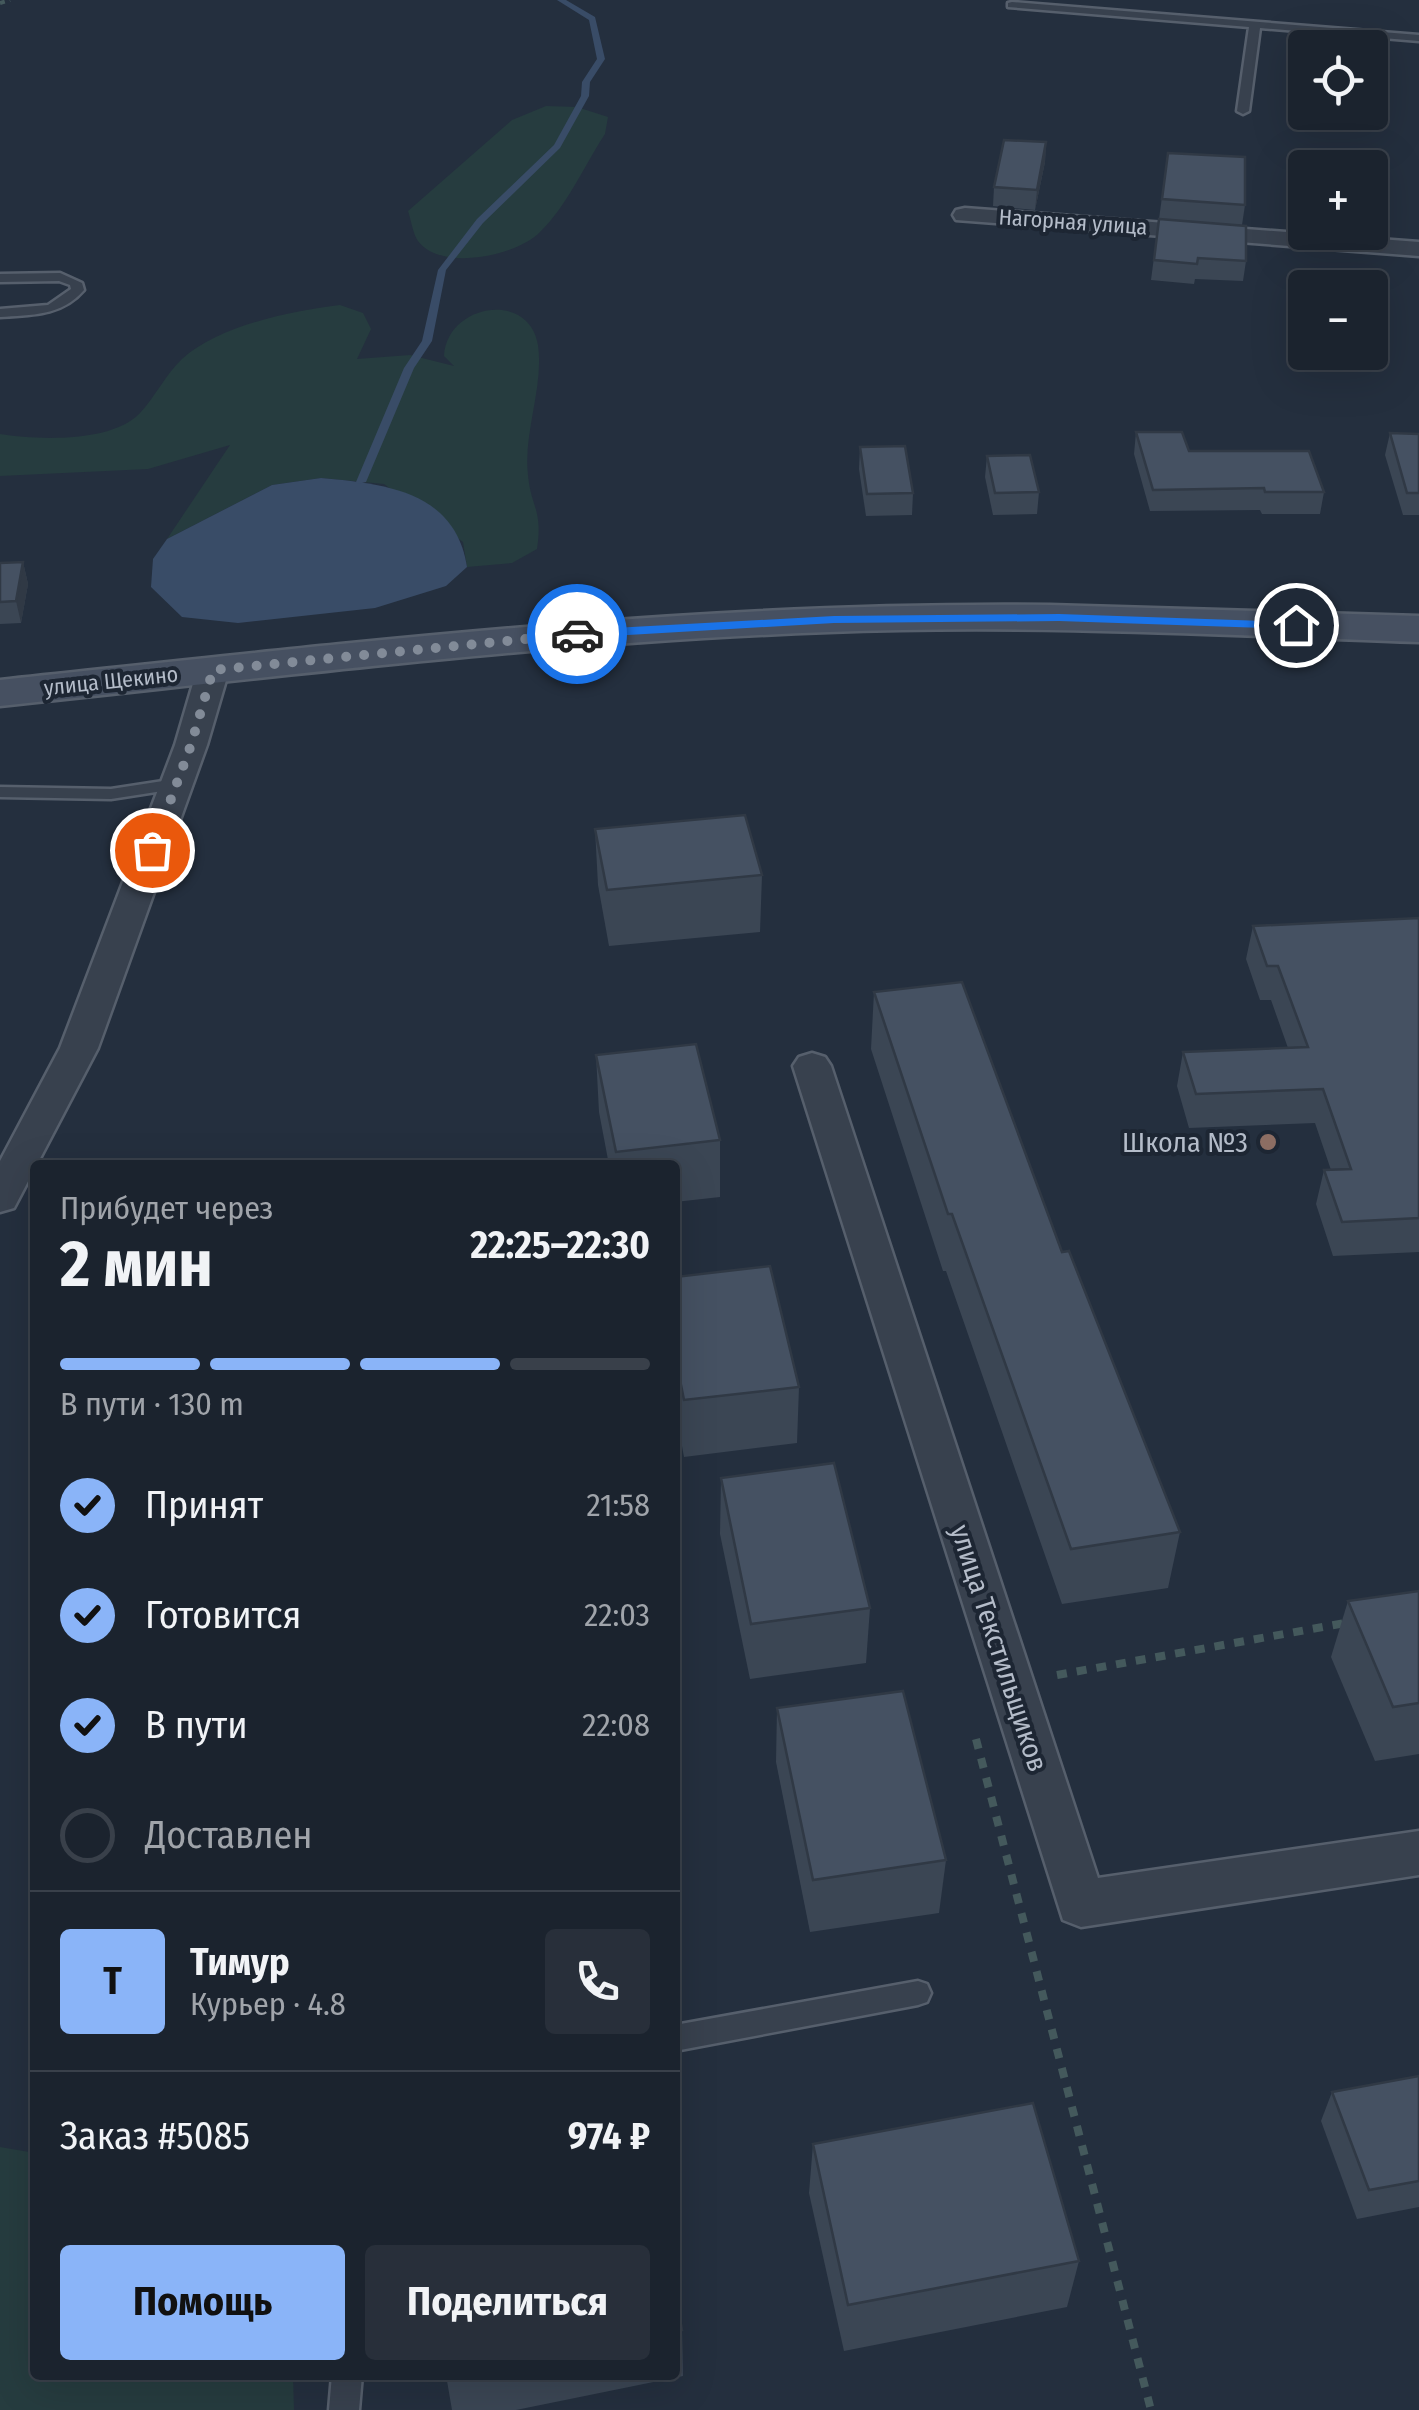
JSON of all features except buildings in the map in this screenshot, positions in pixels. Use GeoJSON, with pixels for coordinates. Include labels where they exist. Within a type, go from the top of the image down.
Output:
{"type":"FeatureCollection","features":[{"type":"Feature","properties":{"kind":"main road","name":"улица Щекино"},"geometry":{"type":"LineString","coordinates":[[0,693],[658,628],[834,619],[1059,618],[1419,630]]}},
{"type":"Feature","properties":{"kind":"street","name":"Нагорная улица"},"geometry":{"type":"LineString","coordinates":[[965,215],[1419,250]]}},
{"type":"Feature","properties":{"kind":"street"},"geometry":{"type":"LineString","coordinates":[[0,1198],[79,1048],[176,784],[213,670]]}},
{"type":"Feature","properties":{"kind":"street","name":"улица Текстильщиков"},"geometry":{"type":"LineString","coordinates":[[812,1066],[1081,1904],[1419,1853]]}},
{"type":"Feature","properties":{"kind":"lane"},"geometry":{"type":"LineString","coordinates":[[1012,5],[1419,38]]}},
{"type":"Feature","properties":{"kind":"lane"},"geometry":{"type":"LineString","coordinates":[[1243,111],[1255,24]]}},
{"type":"Feature","properties":{"kind":"lane"},"geometry":{"type":"LineString","coordinates":[[0,278],[60,277],[76,283],[78,290],[70,300],[48,310],[0,312]]}},
{"type":"Feature","properties":{"kind":"lane"},"geometry":{"type":"LineString","coordinates":[[0,792],[108,794],[146,792],[176,784]]}},
{"type":"Feature","properties":{"kind":"lane"},"geometry":{"type":"LineString","coordinates":[[680,2037],[918,1993]]}},
{"type":"Feature","properties":{"kind":"lane"},"geometry":{"type":"LineString","coordinates":[[344,2410],[347,2380]]}},
{"type":"Feature","properties":{"kind":"path"},"geometry":{"type":"LineString","coordinates":[[0,3],[10,0]]}},
{"type":"Feature","properties":{"kind":"green space"},"geometry":{"type":"Polygon","coordinates":[[[546,106],[577,107],[608,117],[605,134],[575,185],[540,232],[514,248],[479,257],[444,256],[418,241],[408,211],[512,120],[546,106]]]}},
{"type":"Feature","properties":{"kind":"green space"},"geometry":{"type":"Polygon","coordinates":[[[340,305],[363,313],[371,329],[357,359],[410,355],[454,366],[444,356],[449,338],[473,315],[489,310],[520,316],[531,328],[539,361],[527,459],[539,525],[537,549],[512,563],[467,567],[463,542],[384,484],[321,478],[272,485],[167,539],[230,445],[148,469],[0,476],[0,434],[53,438],[112,430],[140,413],[182,359],[216,337],[279,316],[340,305]]]}},
{"type":"Feature","properties":{"kind":"green space"},"geometry":{"type":"Polygon","coordinates":[[[0,2147],[30,2152],[30,2380],[293,2380],[294,2410],[0,2410],[0,2147]]]}},
{"type":"Feature","properties":{"kind":"water"},"geometry":{"type":"Polygon","coordinates":[[[321,478],[393,489],[433,507],[460,542],[467,567],[446,586],[375,608],[238,623],[182,617],[151,587],[153,559],[167,539],[272,485],[321,478]]]}},
{"type":"Feature","properties":{"kind":"waterway"},"geometry":{"type":"LineString","coordinates":[[361,482],[409,368],[427,341],[442,270],[480,221],[557,146],[585,96],[586,82],[601,59],[592,19],[561,0]]}},
{"type":"Feature","properties":{"kind":"way so far"},"geometry":{"type":"LineString","coordinates":[[152,850],[191,745],[213,670],[577,634]]}},
{"type":"Feature","properties":{"kind":"place","name":"Школа №3"},"geometry":{"type":"Point","coordinates":[1268,1142]}},
{"type":"Feature","properties":{"kind":"route"},"geometry":{"type":"LineString","coordinates":[[577,634],[834,619],[1059,618],[1296,625]]}}]}
